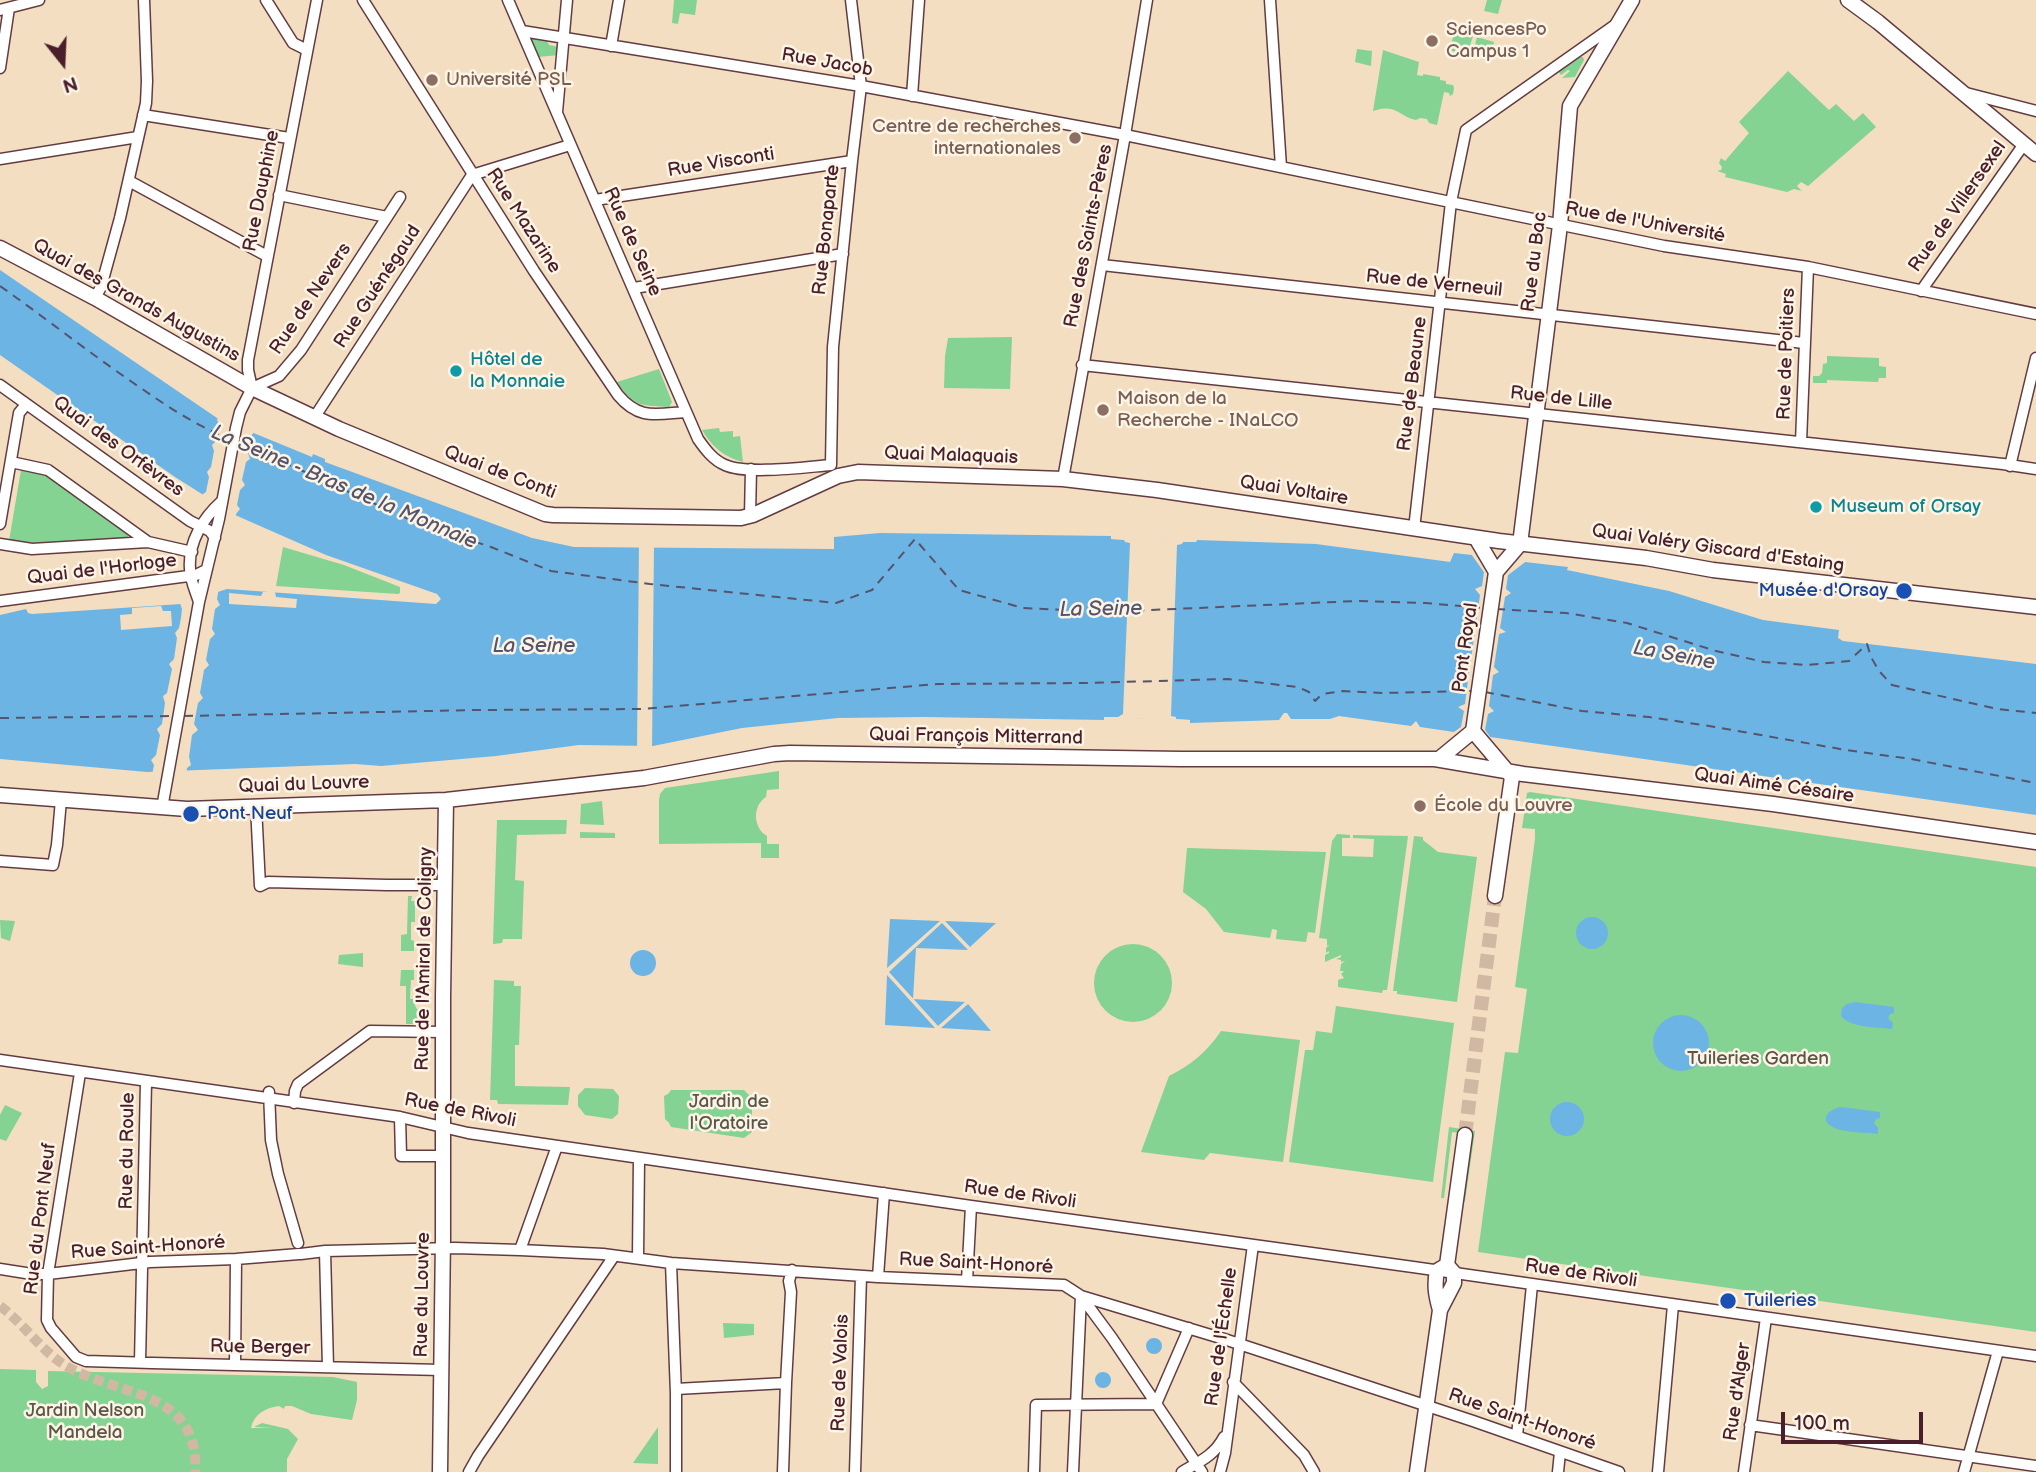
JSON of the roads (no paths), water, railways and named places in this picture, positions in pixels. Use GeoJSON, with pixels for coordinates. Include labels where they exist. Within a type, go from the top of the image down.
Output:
{"type":"FeatureCollection","features":[{"type":"Feature","properties":{"kind":"main road","name":"Rue du Bac"},"geometry":{"type":"LineString","coordinates":[[1520,544],[1560,225],[1570,106],[1632,0]]}},
{"type":"Feature","properties":{"kind":"main road"},"geometry":{"type":"LineString","coordinates":[[1855,2],[2036,154]]}},
{"type":"Feature","properties":{"kind":"main road","name":"Quai des Grands Augustins"},"geometry":{"type":"LineString","coordinates":[[0,248],[95,298],[252,388]]}},
{"type":"Feature","properties":{"kind":"main road","name":"Quai de Conti"},"geometry":{"type":"LineString","coordinates":[[252,388],[314,418],[545,514],[750,516]]}},
{"type":"Feature","properties":{"kind":"main road","name":"Quai Malaquais"},"geometry":{"type":"LineString","coordinates":[[750,516],[815,487],[834,471],[1063,479]]}},
{"type":"Feature","properties":{"kind":"main road","name":"Quai Voltaire"},"geometry":{"type":"LineString","coordinates":[[1063,479],[1157,490],[1520,544]]}},
{"type":"Feature","properties":{"kind":"main road"},"geometry":{"type":"LineString","coordinates":[[1476,538],[1496,572],[1520,544]]}},
{"type":"Feature","properties":{"kind":"main road","name":"Quai Valéry Giscard d'Estaing"},"geometry":{"type":"LineString","coordinates":[[1520,544],[1646,558],[1713,570],[2036,607]]}},
{"type":"Feature","properties":{"kind":"main road","name":"Pont Royal"},"geometry":{"type":"LineString","coordinates":[[1473,731],[1496,572]]}},
{"type":"Feature","properties":{"kind":"main road"},"geometry":{"type":"LineString","coordinates":[[1439,760],[1473,731],[1512,777],[1495,896]]}},
{"type":"Feature","properties":{"kind":"main road","name":"Quai François Mitterrand"},"geometry":{"type":"LineString","coordinates":[[446,800],[644,778],[790,753],[1439,760],[1507,771]]}},
{"type":"Feature","properties":{"kind":"main road","name":"Quai Aimé Césaire"},"geometry":{"type":"LineString","coordinates":[[1507,771],[1773,804],[2036,842]]}},
{"type":"Feature","properties":{"kind":"main road","name":"Quai du Louvre"},"geometry":{"type":"LineString","coordinates":[[0,795],[162,808],[446,800]]}},
{"type":"Feature","properties":{"kind":"main road","name":"Rue de l'Amiral de Coligny"},"geometry":{"type":"LineString","coordinates":[[444,1123],[446,800]]}},
{"type":"Feature","properties":{"kind":"main road","name":"Rue du Louvre"},"geometry":{"type":"LineString","coordinates":[[440,1472],[444,1123]]}},
{"type":"Feature","properties":{"kind":"main road"},"geometry":{"type":"LineString","coordinates":[[1417,1472],[1440,1310],[1435,1280],[1446,1270],[1465,1135]]}},
{"type":"Feature","properties":{"kind":"street"},"geometry":{"type":"LineString","coordinates":[[0,68],[4,9],[39,0]]}},
{"type":"Feature","properties":{"kind":"street"},"geometry":{"type":"LineString","coordinates":[[95,298],[101,286],[129,181],[143,115],[147,81],[144,0]]}},
{"type":"Feature","properties":{"kind":"street"},"geometry":{"type":"LineString","coordinates":[[266,0],[293,43],[307,50]]}},
{"type":"Feature","properties":{"kind":"street","name":"Rue Dauphine"},"geometry":{"type":"LineString","coordinates":[[252,388],[248,360],[317,0]]}},
{"type":"Feature","properties":{"kind":"street","name":"Rue Mazarine"},"geometry":{"type":"LineString","coordinates":[[363,0],[563,316],[625,404],[642,414],[685,412]]}},
{"type":"Feature","properties":{"kind":"street","name":"Rue de Seine"},"geometry":{"type":"LineString","coordinates":[[508,0],[698,439],[714,459],[734,468],[751,469]]}},
{"type":"Feature","properties":{"kind":"street"},"geometry":{"type":"LineString","coordinates":[[556,113],[568,0]]}},
{"type":"Feature","properties":{"kind":"street"},"geometry":{"type":"LineString","coordinates":[[611,46],[619,0]]}},
{"type":"Feature","properties":{"kind":"street","name":"Rue Bonaparte"},"geometry":{"type":"LineString","coordinates":[[834,471],[833,347],[861,86],[851,0]]}},
{"type":"Feature","properties":{"kind":"street"},"geometry":{"type":"LineString","coordinates":[[912,96],[919,0]]}},
{"type":"Feature","properties":{"kind":"street","name":"Rue des Saints-Pères"},"geometry":{"type":"LineString","coordinates":[[1063,479],[1147,0]]}},
{"type":"Feature","properties":{"kind":"street"},"geometry":{"type":"LineString","coordinates":[[1270,0],[1281,167]]}},
{"type":"Feature","properties":{"kind":"street","name":"Rue de Beaune"},"geometry":{"type":"LineString","coordinates":[[1414,529],[1451,202],[1466,130],[1618,24]]}},
{"type":"Feature","properties":{"kind":"street","name":"Rue Jacob"},"geometry":{"type":"LineString","coordinates":[[522,31],[861,86],[1125,135]]}},
{"type":"Feature","properties":{"kind":"street"},"geometry":{"type":"LineString","coordinates":[[1963,92],[2036,111]]}},
{"type":"Feature","properties":{"kind":"street"},"geometry":{"type":"LineString","coordinates":[[143,115],[289,138]]}},
{"type":"Feature","properties":{"kind":"street","name":"Rue de l'Université"},"geometry":{"type":"LineString","coordinates":[[1125,135],[1664,246],[1808,267],[2036,314]]}},
{"type":"Feature","properties":{"kind":"street"},"geometry":{"type":"LineString","coordinates":[[0,159],[138,137]]}},
{"type":"Feature","properties":{"kind":"street","name":"Rue de Villersexel"},"geometry":{"type":"LineString","coordinates":[[1921,291],[2024,144]]}},
{"type":"Feature","properties":{"kind":"street"},"geometry":{"type":"LineString","coordinates":[[472,175],[570,145]]}},
{"type":"Feature","properties":{"kind":"street","name":"Rue Visconti"},"geometry":{"type":"LineString","coordinates":[[595,200],[852,160]]}},
{"type":"Feature","properties":{"kind":"street","name":"Rue Guénégaud"},"geometry":{"type":"LineString","coordinates":[[314,418],[472,175]]}},
{"type":"Feature","properties":{"kind":"street"},"geometry":{"type":"LineString","coordinates":[[129,181],[267,256]]}},
{"type":"Feature","properties":{"kind":"street"},"geometry":{"type":"LineString","coordinates":[[279,195],[387,217]]}},
{"type":"Feature","properties":{"kind":"street","name":"Rue de Nevers"},"geometry":{"type":"LineString","coordinates":[[252,388],[279,376],[301,350],[400,197]]}},
{"type":"Feature","properties":{"kind":"street"},"geometry":{"type":"LineString","coordinates":[[634,288],[843,254]]}},
{"type":"Feature","properties":{"kind":"street","name":"Rue de Verneuil"},"geometry":{"type":"LineString","coordinates":[[1101,265],[1804,343]]}},
{"type":"Feature","properties":{"kind":"street","name":"Rue de Poitiers"},"geometry":{"type":"LineString","coordinates":[[1801,442],[1808,267]]}},
{"type":"Feature","properties":{"kind":"street"},"geometry":{"type":"LineString","coordinates":[[2010,466],[2036,358]]}},
{"type":"Feature","properties":{"kind":"street","name":"Rue de Lille"},"geometry":{"type":"LineString","coordinates":[[1082,365],[2036,469]]}},
{"type":"Feature","properties":{"kind":"street","name":"Quai des Orfèvres"},"geometry":{"type":"LineString","coordinates":[[0,385],[215,538]]}},
{"type":"Feature","properties":{"kind":"street"},"geometry":{"type":"LineString","coordinates":[[162,808],[199,602],[196,581],[190,569],[192,552],[197,532],[214,517],[222,501],[236,428],[242,407],[252,388]]}},
{"type":"Feature","properties":{"kind":"street"},"geometry":{"type":"LineString","coordinates":[[0,524],[19,413],[23,407],[29,405]]}},
{"type":"Feature","properties":{"kind":"street"},"geometry":{"type":"LineString","coordinates":[[11,462],[48,470],[148,542]]}},
{"type":"Feature","properties":{"kind":"street"},"geometry":{"type":"LineString","coordinates":[[809,466],[815,487]]}},
{"type":"Feature","properties":{"kind":"street","name":"Quai Malaquais"},"geometry":{"type":"LineString","coordinates":[[751,469],[809,466],[834,471]]}},
{"type":"Feature","properties":{"kind":"street"},"geometry":{"type":"LineString","coordinates":[[750,516],[751,469]]}},
{"type":"Feature","properties":{"kind":"street"},"geometry":{"type":"LineString","coordinates":[[196,581],[206,570],[215,538],[214,517]]}},
{"type":"Feature","properties":{"kind":"street"},"geometry":{"type":"LineString","coordinates":[[0,544],[32,549],[148,542],[192,552]]}},
{"type":"Feature","properties":{"kind":"street","name":"Quai de l'Horloge"},"geometry":{"type":"LineString","coordinates":[[0,601],[196,581]]}},
{"type":"Feature","properties":{"kind":"street"},"geometry":{"type":"LineString","coordinates":[[0,861],[53,865],[58,845],[61,800]]}},
{"type":"Feature","properties":{"kind":"street"},"geometry":{"type":"LineString","coordinates":[[256,806],[260,886],[268,882],[445,885]]}},
{"type":"Feature","properties":{"kind":"street"},"geometry":{"type":"LineString","coordinates":[[294,1103],[298,1084],[370,1031],[443,1032]]}},
{"type":"Feature","properties":{"kind":"street","name":"Rue de Rivoli"},"geometry":{"type":"LineString","coordinates":[[0,1060],[146,1082],[270,1096],[294,1103],[444,1123],[557,1146],[639,1158],[1446,1270],[1532,1285],[2036,1356]]}},
{"type":"Feature","properties":{"kind":"street","name":"Rue du Pont Neuf"},"geometry":{"type":"LineString","coordinates":[[79,1359],[47,1320],[48,1274],[80,1073]]}},
{"type":"Feature","properties":{"kind":"street","name":"Rue du Roule"},"geometry":{"type":"LineString","coordinates":[[140,1363],[146,1082]]}},
{"type":"Feature","properties":{"kind":"street"},"geometry":{"type":"LineString","coordinates":[[270,1096],[271,1140],[300,1251]]}},
{"type":"Feature","properties":{"kind":"street"},"geometry":{"type":"LineString","coordinates":[[400,1118],[401,1156],[443,1156]]}},
{"type":"Feature","properties":{"kind":"street"},"geometry":{"type":"LineString","coordinates":[[520,1250],[557,1146]]}},
{"type":"Feature","properties":{"kind":"street"},"geometry":{"type":"LineString","coordinates":[[638,1257],[639,1158]]}},
{"type":"Feature","properties":{"kind":"street"},"geometry":{"type":"LineString","coordinates":[[878,1277],[884,1193]]}},
{"type":"Feature","properties":{"kind":"street"},"geometry":{"type":"LineString","coordinates":[[967,1281],[971,1206]]}},
{"type":"Feature","properties":{"kind":"street","name":"Rue de l'Échelle"},"geometry":{"type":"LineString","coordinates":[[1220,1472],[1225,1453],[1253,1245]]}},
{"type":"Feature","properties":{"kind":"street","name":"Rue Saint-Honoré"},"geometry":{"type":"LineString","coordinates":[[0,1269],[48,1274],[143,1263],[236,1259],[300,1251],[520,1250],[603,1254],[671,1263],[861,1276],[1064,1285],[1082,1296],[1238,1344],[1619,1472]]}},
{"type":"Feature","properties":{"kind":"street"},"geometry":{"type":"LineString","coordinates":[[325,1251],[328,1367]]}},
{"type":"Feature","properties":{"kind":"street"},"geometry":{"type":"LineString","coordinates":[[469,1472],[614,1256]]}},
{"type":"Feature","properties":{"kind":"street"},"geometry":{"type":"LineString","coordinates":[[235,1365],[236,1259]]}},
{"type":"Feature","properties":{"kind":"street"},"geometry":{"type":"LineString","coordinates":[[671,1263],[676,1472]]}},
{"type":"Feature","properties":{"kind":"street"},"geometry":{"type":"LineString","coordinates":[[783,1472],[791,1292],[789,1281],[792,1270]]}},
{"type":"Feature","properties":{"kind":"street","name":"Rue de Valois"},"geometry":{"type":"LineString","coordinates":[[855,1472],[861,1276]]}},
{"type":"Feature","properties":{"kind":"street"},"geometry":{"type":"LineString","coordinates":[[1517,1436],[1532,1285]]}},
{"type":"Feature","properties":{"kind":"street"},"geometry":{"type":"LineString","coordinates":[[1082,1296],[1199,1468]]}},
{"type":"Feature","properties":{"kind":"street"},"geometry":{"type":"LineString","coordinates":[[1073,1472],[1082,1296]]}},
{"type":"Feature","properties":{"kind":"street"},"geometry":{"type":"LineString","coordinates":[[1658,1472],[1673,1305]]}},
{"type":"Feature","properties":{"kind":"street","name":"Rue d'Alger"},"geometry":{"type":"LineString","coordinates":[[1744,1472],[1766,1318]]}},
{"type":"Feature","properties":{"kind":"street"},"geometry":{"type":"LineString","coordinates":[[1156,1404],[1189,1328]]}},
{"type":"Feature","properties":{"kind":"street"},"geometry":{"type":"LineString","coordinates":[[1964,1472],[1998,1351]]}},
{"type":"Feature","properties":{"kind":"street","name":"Rue Berger"},"geometry":{"type":"LineString","coordinates":[[79,1359],[140,1363],[441,1370]]}},
{"type":"Feature","properties":{"kind":"street"},"geometry":{"type":"LineString","coordinates":[[1233,1381],[1304,1455],[1314,1472]]}},
{"type":"Feature","properties":{"kind":"street"},"geometry":{"type":"LineString","coordinates":[[676,1389],[786,1382]]}},
{"type":"Feature","properties":{"kind":"street"},"geometry":{"type":"LineString","coordinates":[[1034,1472],[1036,1405],[1156,1404]]}},
{"type":"Feature","properties":{"kind":"street"},"geometry":{"type":"LineString","coordinates":[[1751,1425],[2036,1466]]}},
{"type":"Feature","properties":{"kind":"street","name":"Rue de l'Échelle"},"geometry":{"type":"LineString","coordinates":[[1182,1472],[1199,1468],[1214,1453],[1226,1434]]}},
{"type":"Feature","properties":{"kind":"street"},"geometry":{"type":"LineString","coordinates":[[1558,1472],[1560,1451]]}},
{"type":"Feature","properties":{"kind":"water","name":"La Seine"},"geometry":{"type":"Polygon","coordinates":[[[0,270],[217,418],[312,457],[313,454],[325,459],[325,462],[532,538],[574,547],[834,549],[834,537],[880,533],[1111,536],[1111,539],[1316,544],[1450,562],[1454,553],[1472,555],[1484,572],[1508,575],[1525,562],[1568,567],[1567,570],[1669,591],[1763,620],[1839,630],[1838,638],[1843,641],[2036,664],[2036,815],[1490,737],[1485,730],[1462,727],[1454,732],[1420,727],[1416,721],[1411,726],[1339,716],[1330,719],[1291,719],[1287,713],[1279,720],[1190,723],[1190,720],[1104,717],[1104,720],[838,718],[742,728],[653,746],[579,745],[496,756],[381,766],[355,764],[147,772],[0,759],[0,615],[26,609],[32,614],[181,604],[227,589],[436,604],[441,599],[437,594],[326,555],[235,515],[175,477],[0,355],[0,270]]]}},
{"type":"Feature","properties":{"kind":"water"},"geometry":{"type":"Polygon","coordinates":[[[1592,917],[1604,921],[1608,933],[1604,945],[1592,949],[1580,945],[1576,933],[1580,921],[1592,917]]]}},
{"type":"Feature","properties":{"kind":"water"},"geometry":{"type":"Polygon","coordinates":[[[890,919],[940,921],[887,968],[890,919]]]}},
{"type":"Feature","properties":{"kind":"water"},"geometry":{"type":"Polygon","coordinates":[[[945,921],[996,923],[970,947],[945,921]]]}},
{"type":"Feature","properties":{"kind":"water"},"geometry":{"type":"Polygon","coordinates":[[[942,923],[968,950],[916,948],[913,998],[889,972],[942,923]]]}},
{"type":"Feature","properties":{"kind":"water"},"geometry":{"type":"Polygon","coordinates":[[[643,950],[652,954],[656,963],[652,972],[643,976],[634,972],[630,963],[634,954],[643,950]]]}},
{"type":"Feature","properties":{"kind":"water"},"geometry":{"type":"Polygon","coordinates":[[[887,975],[935,1028],[885,1025],[887,975]]]}},
{"type":"Feature","properties":{"kind":"water"},"geometry":{"type":"Polygon","coordinates":[[[914,999],[965,1002],[938,1026],[914,999]]]}},
{"type":"Feature","properties":{"kind":"water"},"geometry":{"type":"Polygon","coordinates":[[[1855,1002],[1894,1007],[1894,1013],[1888,1018],[1893,1023],[1892,1029],[1864,1026],[1845,1020],[1841,1016],[1842,1008],[1855,1002]]]}},
{"type":"Feature","properties":{"kind":"water"},"geometry":{"type":"Polygon","coordinates":[[[968,1004],[991,1031],[941,1028],[968,1004]]]}},
{"type":"Feature","properties":{"kind":"water"},"geometry":{"type":"Polygon","coordinates":[[[1681,1015],[1692,1017],[1701,1023],[1707,1032],[1707,1054],[1701,1063],[1692,1069],[1681,1071],[1670,1069],[1661,1063],[1655,1054],[1653,1043],[1655,1032],[1661,1023],[1670,1017],[1681,1015]]]}},
{"type":"Feature","properties":{"kind":"water"},"geometry":{"type":"Polygon","coordinates":[[[1567,1102],[1579,1107],[1584,1119],[1579,1131],[1567,1136],[1555,1131],[1550,1119],[1555,1107],[1567,1102]]]}},
{"type":"Feature","properties":{"kind":"water"},"geometry":{"type":"Polygon","coordinates":[[[1841,1107],[1880,1112],[1880,1118],[1874,1123],[1878,1134],[1847,1131],[1827,1123],[1826,1116],[1841,1107]]]}},
{"type":"Feature","properties":{"kind":"water"},"geometry":{"type":"Polygon","coordinates":[[[1154,1338],[1160,1340],[1160,1352],[1154,1354],[1148,1352],[1146,1346],[1148,1340],[1154,1338]]]}},
{"type":"Feature","properties":{"kind":"water"},"geometry":{"type":"Polygon","coordinates":[[[1103,1372],[1109,1374],[1109,1386],[1103,1388],[1097,1386],[1095,1380],[1097,1374],[1103,1372]]]}},
{"type":"Feature","properties":{"kind":"tunnel"},"geometry":{"type":"LineString","coordinates":[[1465,1135],[1495,896]]}},
{"type":"Feature","properties":{"kind":"tunnel"},"geometry":{"type":"LineString","coordinates":[[0,1306],[63,1364],[84,1375],[150,1398],[169,1409],[184,1424],[193,1444],[195,1472]]}},
{"type":"Feature","properties":{"kind":"place","name":"SciencesPo Campus 1"},"geometry":{"type":"Point","coordinates":[1432,41]}},
{"type":"Feature","properties":{"kind":"place","name":"Université PSL"},"geometry":{"type":"Point","coordinates":[432,80]}},
{"type":"Feature","properties":{"kind":"place","name":"Centre de recherches internationales"},"geometry":{"type":"Point","coordinates":[1075,138]}},
{"type":"Feature","properties":{"kind":"place","name":"Hôtel de la Monnaie"},"geometry":{"type":"Point","coordinates":[456,371]}},
{"type":"Feature","properties":{"kind":"place","name":"Maison de la Recherche - INaLCO"},"geometry":{"type":"Point","coordinates":[1103,410]}},
{"type":"Feature","properties":{"kind":"place","name":"Museum of Orsay"},"geometry":{"type":"Point","coordinates":[1816,507]}},
{"type":"Feature","properties":{"kind":"place","name":"Musée d'Orsay"},"geometry":{"type":"Point","coordinates":[1904,591]}},
{"type":"Feature","properties":{"kind":"place","name":"École du Louvre"},"geometry":{"type":"Point","coordinates":[1420,806]}},
{"type":"Feature","properties":{"kind":"place","name":"Pont Neuf"},"geometry":{"type":"Point","coordinates":[191,814]}},
{"type":"Feature","properties":{"kind":"place","name":"Tuileries"},"geometry":{"type":"Point","coordinates":[1728,1301]}},
{"type":"Feature","properties":{"kind":"water label","name":"La Seine - Bras de la Monnaie"},"geometry":{"type":"Point","coordinates":[344,488]}},
{"type":"Feature","properties":{"kind":"park label","name":"Tuileries Garden"},"geometry":{"type":"Point","coordinates":[1758,1059]}},
{"type":"Feature","properties":{"kind":"park label","name":"Jardin de l'Oratoire"},"geometry":{"type":"Point","coordinates":[729,1113]}},
{"type":"Feature","properties":{"kind":"park label","name":"Jardin Nelson Mandela"},"geometry":{"type":"Point","coordinates":[85,1422]}}]}
